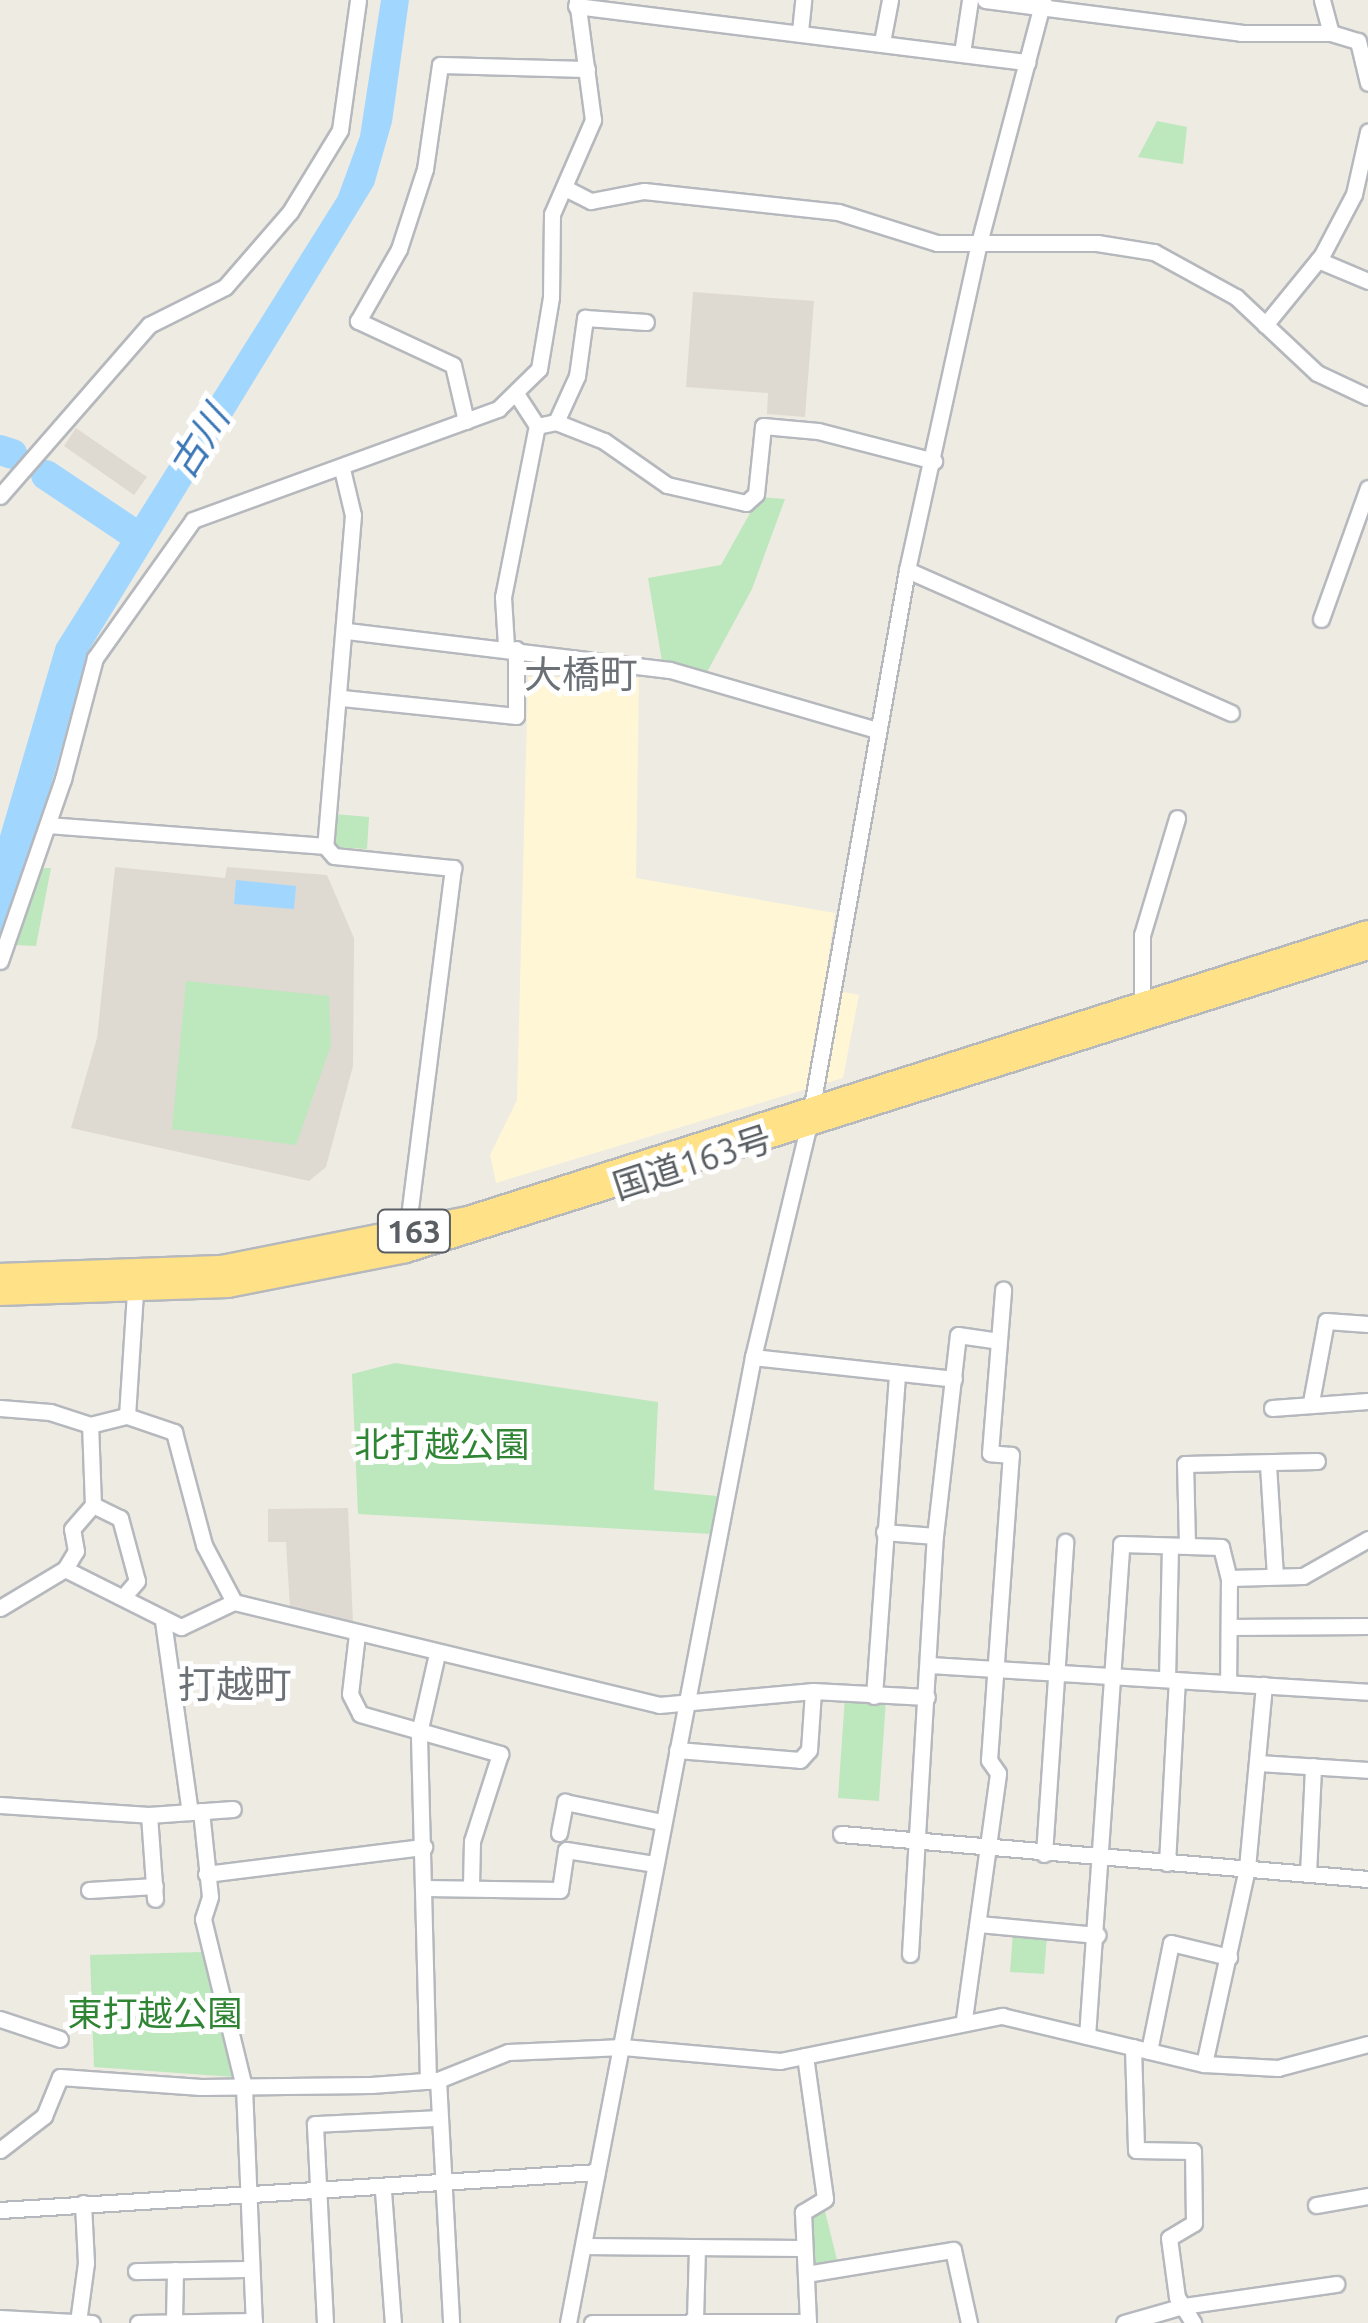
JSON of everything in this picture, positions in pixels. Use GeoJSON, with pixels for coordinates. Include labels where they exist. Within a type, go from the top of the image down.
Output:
{"type":"FeatureCollection","features":[{"type":"Feature","properties":{"kind":"highway","name":"国道163号"},"geometry":{"type":"LineString","coordinates":[[811,1114],[1142,1002],[1368,932]]}},
{"type":"Feature","properties":{"kind":"highway","name":"国道163号"},"geometry":{"type":"LineString","coordinates":[[0,1294],[228,1286],[406,1242],[811,1114],[1368,948]]}},
{"type":"Feature","properties":{"kind":"highway","name":"国道163号"},"geometry":{"type":"LineString","coordinates":[[0,1275],[222,1267],[406,1242]]}},
{"type":"Feature","properties":{"kind":"street"},"geometry":{"type":"LineString","coordinates":[[0,496],[150,325],[224,287],[290,212],[340,130],[358,0]]}},
{"type":"Feature","properties":{"kind":"street"},"geometry":{"type":"LineString","coordinates":[[800,31],[803,0]]}},
{"type":"Feature","properties":{"kind":"street"},"geometry":{"type":"LineString","coordinates":[[882,42],[890,0]]}},
{"type":"Feature","properties":{"kind":"street"},"geometry":{"type":"LineString","coordinates":[[962,52],[970,0]]}},
{"type":"Feature","properties":{"kind":"street"},"geometry":{"type":"LineString","coordinates":[[985,0],[1042,4],[1241,33],[1331,33],[1358,41],[1367,78]]}},
{"type":"Feature","properties":{"kind":"street"},"geometry":{"type":"LineString","coordinates":[[1322,0],[1331,33]]}},
{"type":"Feature","properties":{"kind":"street"},"geometry":{"type":"LineString","coordinates":[[0,962],[48,825],[94,658],[193,520],[466,421],[518,395],[539,369],[546,345],[552,214],[590,139],[593,94],[576,3],[1028,62]]}},
{"type":"Feature","properties":{"kind":"street"},"geometry":{"type":"LineString","coordinates":[[568,2323],[754,1357],[811,1114],[907,570],[979,243],[1042,4]]}},
{"type":"Feature","properties":{"kind":"street"},"geometry":{"type":"LineString","coordinates":[[466,421],[452,365],[358,321],[399,249],[420,185],[440,65],[587,70]]}},
{"type":"Feature","properties":{"kind":"street"},"geometry":{"type":"LineString","coordinates":[[1265,325],[1318,260],[1361,196],[1368,132]]}},
{"type":"Feature","properties":{"kind":"street"},"geometry":{"type":"LineString","coordinates":[[564,188],[591,202],[644,191],[838,212],[938,243],[1097,243],[1154,252],[1236,297],[1295,358],[1368,398]]}},
{"type":"Feature","properties":{"kind":"street"},"geometry":{"type":"LineString","coordinates":[[1318,260],[1368,281]]}},
{"type":"Feature","properties":{"kind":"street"},"geometry":{"type":"LineString","coordinates":[[556,422],[577,376],[585,318],[646,322]]}},
{"type":"Feature","properties":{"kind":"street"},"geometry":{"type":"LineString","coordinates":[[342,698],[516,716],[502,597],[537,426],[518,395]]}},
{"type":"Feature","properties":{"kind":"street"},"geometry":{"type":"LineString","coordinates":[[537,426],[556,422],[604,441],[667,485],[746,503],[756,494],[763,426],[818,431],[934,461]]}},
{"type":"Feature","properties":{"kind":"street"},"geometry":{"type":"LineString","coordinates":[[325,846],[342,698],[353,515],[342,469]]}},
{"type":"Feature","properties":{"kind":"street"},"geometry":{"type":"LineString","coordinates":[[1321,618],[1368,488]]}},
{"type":"Feature","properties":{"kind":"street"},"geometry":{"type":"LineString","coordinates":[[907,570],[1231,713]]}},
{"type":"Feature","properties":{"kind":"street"},"geometry":{"type":"LineString","coordinates":[[347,631],[670,670],[876,730]]}},
{"type":"Feature","properties":{"kind":"street"},"geometry":{"type":"LineString","coordinates":[[1142,1002],[1142,935],[1177,818]]}},
{"type":"Feature","properties":{"kind":"street"},"geometry":{"type":"LineString","coordinates":[[48,825],[325,846],[334,856],[453,868],[406,1242]]}},
{"type":"Feature","properties":{"kind":"street"},"geometry":{"type":"LineString","coordinates":[[964,2018],[998,1774],[989,1760],[1011,1455],[990,1453],[1003,1290]]}},
{"type":"Feature","properties":{"kind":"street"},"geometry":{"type":"LineString","coordinates":[[127,1416],[135,1292]]}},
{"type":"Feature","properties":{"kind":"street"},"geometry":{"type":"LineString","coordinates":[[1311,1402],[1326,1321],[1368,1324]]}},
{"type":"Feature","properties":{"kind":"street"},"geometry":{"type":"LineString","coordinates":[[910,1954],[935,1536],[958,1335],[999,1341]]}},
{"type":"Feature","properties":{"kind":"street"},"geometry":{"type":"LineString","coordinates":[[754,1357],[954,1380]]}},
{"type":"Feature","properties":{"kind":"street"},"geometry":{"type":"LineString","coordinates":[[874,1696],[897,1373]]}},
{"type":"Feature","properties":{"kind":"street"},"geometry":{"type":"LineString","coordinates":[[1272,1408],[1311,1402],[1368,1401]]}},
{"type":"Feature","properties":{"kind":"street"},"geometry":{"type":"LineString","coordinates":[[0,1408],[90,1425],[127,1416],[174,1432],[204,1545],[234,1602]]}},
{"type":"Feature","properties":{"kind":"street"},"geometry":{"type":"LineString","coordinates":[[0,1608],[65,1569],[76,1551],[72,1529],[93,1505],[90,1425]]}},
{"type":"Feature","properties":{"kind":"street"},"geometry":{"type":"LineString","coordinates":[[1167,1863],[1178,1545],[1185,1464],[1317,1461]]}},
{"type":"Feature","properties":{"kind":"street"},"geometry":{"type":"LineString","coordinates":[[1268,1465],[1276,1576]]}},
{"type":"Feature","properties":{"kind":"street"},"geometry":{"type":"LineString","coordinates":[[93,1505],[120,1518],[136,1581],[123,1597]]}},
{"type":"Feature","properties":{"kind":"street"},"geometry":{"type":"LineString","coordinates":[[884,1532],[935,1536]]}},
{"type":"Feature","properties":{"kind":"street"},"geometry":{"type":"LineString","coordinates":[[1230,1578],[1303,1576],[1368,1539]]}},
{"type":"Feature","properties":{"kind":"street"},"geometry":{"type":"LineString","coordinates":[[1044,1854],[1065,1542]]}},
{"type":"Feature","properties":{"kind":"street"},"geometry":{"type":"LineString","coordinates":[[1087,2036],[1104,1860],[1121,1544],[1221,1547],[1230,1578],[1228,1683]]}},
{"type":"Feature","properties":{"kind":"street"},"geometry":{"type":"LineString","coordinates":[[65,1569],[163,1621],[182,1627],[234,1602],[658,1705],[813,1691],[927,1697]]}},
{"type":"Feature","properties":{"kind":"street"},"geometry":{"type":"LineString","coordinates":[[138,2323],[254,2322],[244,2087],[205,1931],[206,1874],[163,1621]]}},
{"type":"Feature","properties":{"kind":"street"},"geometry":{"type":"LineString","coordinates":[[1229,1627],[1368,1626]]}},
{"type":"Feature","properties":{"kind":"street"},"geometry":{"type":"LineString","coordinates":[[357,1634],[350,1694],[360,1714],[500,1754],[472,1841],[471,1885]]}},
{"type":"Feature","properties":{"kind":"street"},"geometry":{"type":"LineString","coordinates":[[438,1654],[419,1733],[433,2081],[451,2323]]}},
{"type":"Feature","properties":{"kind":"street"},"geometry":{"type":"LineString","coordinates":[[929,1664],[1368,1692]]}},
{"type":"Feature","properties":{"kind":"street"},"geometry":{"type":"LineString","coordinates":[[1204,2064],[1247,1868],[1264,1686]]}},
{"type":"Feature","properties":{"kind":"street"},"geometry":{"type":"LineString","coordinates":[[677,1750],[800,1760],[809,1750],[813,1691]]}},
{"type":"Feature","properties":{"kind":"street"},"geometry":{"type":"LineString","coordinates":[[1258,1763],[1368,1770]]}},
{"type":"Feature","properties":{"kind":"street"},"geometry":{"type":"LineString","coordinates":[[1308,1874],[1313,1766]]}},
{"type":"Feature","properties":{"kind":"street"},"geometry":{"type":"LineString","coordinates":[[559,1833],[565,1802],[662,1822]]}},
{"type":"Feature","properties":{"kind":"street"},"geometry":{"type":"LineString","coordinates":[[0,1805],[150,1815],[233,1809]]}},
{"type":"Feature","properties":{"kind":"street"},"geometry":{"type":"LineString","coordinates":[[88,1890],[154,1892],[150,1815]]}},
{"type":"Feature","properties":{"kind":"street"},"geometry":{"type":"LineString","coordinates":[[841,1834],[1104,1860],[1368,1879]]}},
{"type":"Feature","properties":{"kind":"street"},"geometry":{"type":"LineString","coordinates":[[206,1874],[424,1847]]}},
{"type":"Feature","properties":{"kind":"street"},"geometry":{"type":"LineString","coordinates":[[426,1888],[471,1885],[560,1890],[566,1850],[654,1864]]}},
{"type":"Feature","properties":{"kind":"street"},"geometry":{"type":"LineString","coordinates":[[978,1924],[1097,1934]]}},
{"type":"Feature","properties":{"kind":"street"},"geometry":{"type":"LineString","coordinates":[[1192,2323],[1183,2306],[1169,2238],[1194,2223],[1194,2151],[1136,2150],[1141,2049],[1171,1942],[1230,1957]]}},
{"type":"Feature","properties":{"kind":"street"},"geometry":{"type":"LineString","coordinates":[[0,2150],[44,2116],[60,2077],[244,2087],[433,2081],[508,2052],[623,2047],[780,2061],[964,2018],[1002,2016],[1204,2064],[1278,2068],[1368,2044]]}},
{"type":"Feature","properties":{"kind":"street"},"geometry":{"type":"LineString","coordinates":[[0,2019],[60,2039]]}},
{"type":"Feature","properties":{"kind":"street"},"geometry":{"type":"LineString","coordinates":[[592,2323],[808,2323],[806,2274],[800,2248],[803,2212],[824,2200],[806,2056]]}},
{"type":"Feature","properties":{"kind":"street"},"geometry":{"type":"LineString","coordinates":[[326,2323],[315,2124],[438,2118]]}},
{"type":"Feature","properties":{"kind":"street"},"geometry":{"type":"LineString","coordinates":[[0,2210],[442,2187],[598,2172]]}},
{"type":"Feature","properties":{"kind":"street"},"geometry":{"type":"LineString","coordinates":[[383,2190],[392,2323]]}},
{"type":"Feature","properties":{"kind":"street"},"geometry":{"type":"LineString","coordinates":[[1316,2205],[1368,2196]]}},
{"type":"Feature","properties":{"kind":"street"},"geometry":{"type":"LineString","coordinates":[[78,2322],[86,2263],[82,2203]]}},
{"type":"Feature","properties":{"kind":"street"},"geometry":{"type":"LineString","coordinates":[[583,2246],[800,2248]]}},
{"type":"Feature","properties":{"kind":"street"},"geometry":{"type":"LineString","coordinates":[[695,2320],[698,2247]]}},
{"type":"Feature","properties":{"kind":"street"},"geometry":{"type":"LineString","coordinates":[[806,2274],[952,2250],[968,2323]]}},
{"type":"Feature","properties":{"kind":"street"},"geometry":{"type":"LineString","coordinates":[[136,2271],[251,2269]]}},
{"type":"Feature","properties":{"kind":"street"},"geometry":{"type":"LineString","coordinates":[[166,2320],[174,2270]]}},
{"type":"Feature","properties":{"kind":"street"},"geometry":{"type":"LineString","coordinates":[[1124,2323],[1183,2306],[1336,2284]]}},
{"type":"Feature","properties":{"kind":"street"},"geometry":{"type":"LineString","coordinates":[[0,2318],[89,2323]]}},
{"type":"Feature","properties":{"kind":"shaded area"},"geometry":{"type":"Polygon","coordinates":[[[693,292],[814,301],[805,417],[767,414],[768,393],[686,387],[693,292]]]}},
{"type":"Feature","properties":{"kind":"shaded area"},"geometry":{"type":"Polygon","coordinates":[[[76,428],[147,477],[134,495],[64,446],[76,428]]]}},
{"type":"Feature","properties":{"kind":"shaded area"},"geometry":{"type":"Polygon","coordinates":[[[528,677],[639,678],[636,878],[835,913],[824,988],[859,995],[843,1078],[496,1183],[490,1155],[517,1100],[528,677]]]}},
{"type":"Feature","properties":{"kind":"shaded area"},"geometry":{"type":"Polygon","coordinates":[[[115,867],[225,878],[227,867],[327,875],[354,938],[353,1066],[326,1167],[309,1181],[71,1128],[97,1038],[115,867]]]}},
{"type":"Feature","properties":{"kind":"shaded area"},"geometry":{"type":"Polygon","coordinates":[[[348,1508],[353,1623],[290,1609],[286,1542],[268,1542],[268,1509],[348,1508]]]}},
{"type":"Feature","properties":{"kind":"green space"},"geometry":{"type":"Polygon","coordinates":[[[1157,121],[1187,127],[1183,164],[1138,157],[1157,121]]]}},
{"type":"Feature","properties":{"kind":"green space"},"geometry":{"type":"Polygon","coordinates":[[[759,497],[785,499],[752,589],[707,672],[662,661],[648,578],[721,565],[759,497]]]}},
{"type":"Feature","properties":{"kind":"green space"},"geometry":{"type":"Polygon","coordinates":[[[335,814],[369,817],[367,849],[333,847],[335,814]]]}},
{"type":"Feature","properties":{"kind":"green space"},"geometry":{"type":"Polygon","coordinates":[[[40,868],[51,868],[36,946],[15,945],[40,868]]]}},
{"type":"Feature","properties":{"kind":"green space"},"geometry":{"type":"Polygon","coordinates":[[[186,981],[329,996],[331,1045],[296,1145],[172,1129],[186,981]]]}},
{"type":"Feature","properties":{"kind":"green space","name":"北打越公園"},"geometry":{"type":"Polygon","coordinates":[[[395,1363],[658,1402],[654,1490],[717,1496],[712,1534],[358,1514],[352,1374],[395,1363]]]}},
{"type":"Feature","properties":{"kind":"green space"},"geometry":{"type":"Polygon","coordinates":[[[845,1697],[886,1700],[879,1801],[838,1798],[845,1697]]]}},
{"type":"Feature","properties":{"kind":"green space"},"geometry":{"type":"Polygon","coordinates":[[[1013,1933],[1047,1936],[1044,1974],[1010,1972],[1013,1933]]]}},
{"type":"Feature","properties":{"kind":"green space","name":"東打越公園"},"geometry":{"type":"Polygon","coordinates":[[[203,1952],[235,2077],[94,2067],[90,1955],[203,1952]]]}},
{"type":"Feature","properties":{"kind":"green space"},"geometry":{"type":"Polygon","coordinates":[[[824,2207],[837,2260],[818,2267],[807,2257],[809,2213],[824,2207]]]}},
{"type":"Feature","properties":{"kind":"water","name":"古川"},"geometry":{"type":"Polygon","coordinates":[[[381,0],[409,0],[392,122],[374,185],[89,650],[47,800],[0,936],[0,836],[56,645],[338,196],[360,136],[381,0]]]}},
{"type":"Feature","properties":{"kind":"water"},"geometry":{"type":"Polygon","coordinates":[[[236,880],[296,886],[294,909],[234,904],[236,880]]]}},
{"type":"Feature","properties":{"kind":"waterway"},"geometry":{"type":"LineString","coordinates":[[0,450],[12,454]]}},
{"type":"Feature","properties":{"kind":"waterway"},"geometry":{"type":"LineString","coordinates":[[46,475],[140,538]]}},
{"type":"Feature","properties":{"kind":"district","name":"大橋町"},"geometry":{"type":"Point","coordinates":[581,675]}},
{"type":"Feature","properties":{"kind":"district","name":"打越町"},"geometry":{"type":"Point","coordinates":[235,1685]}}]}
